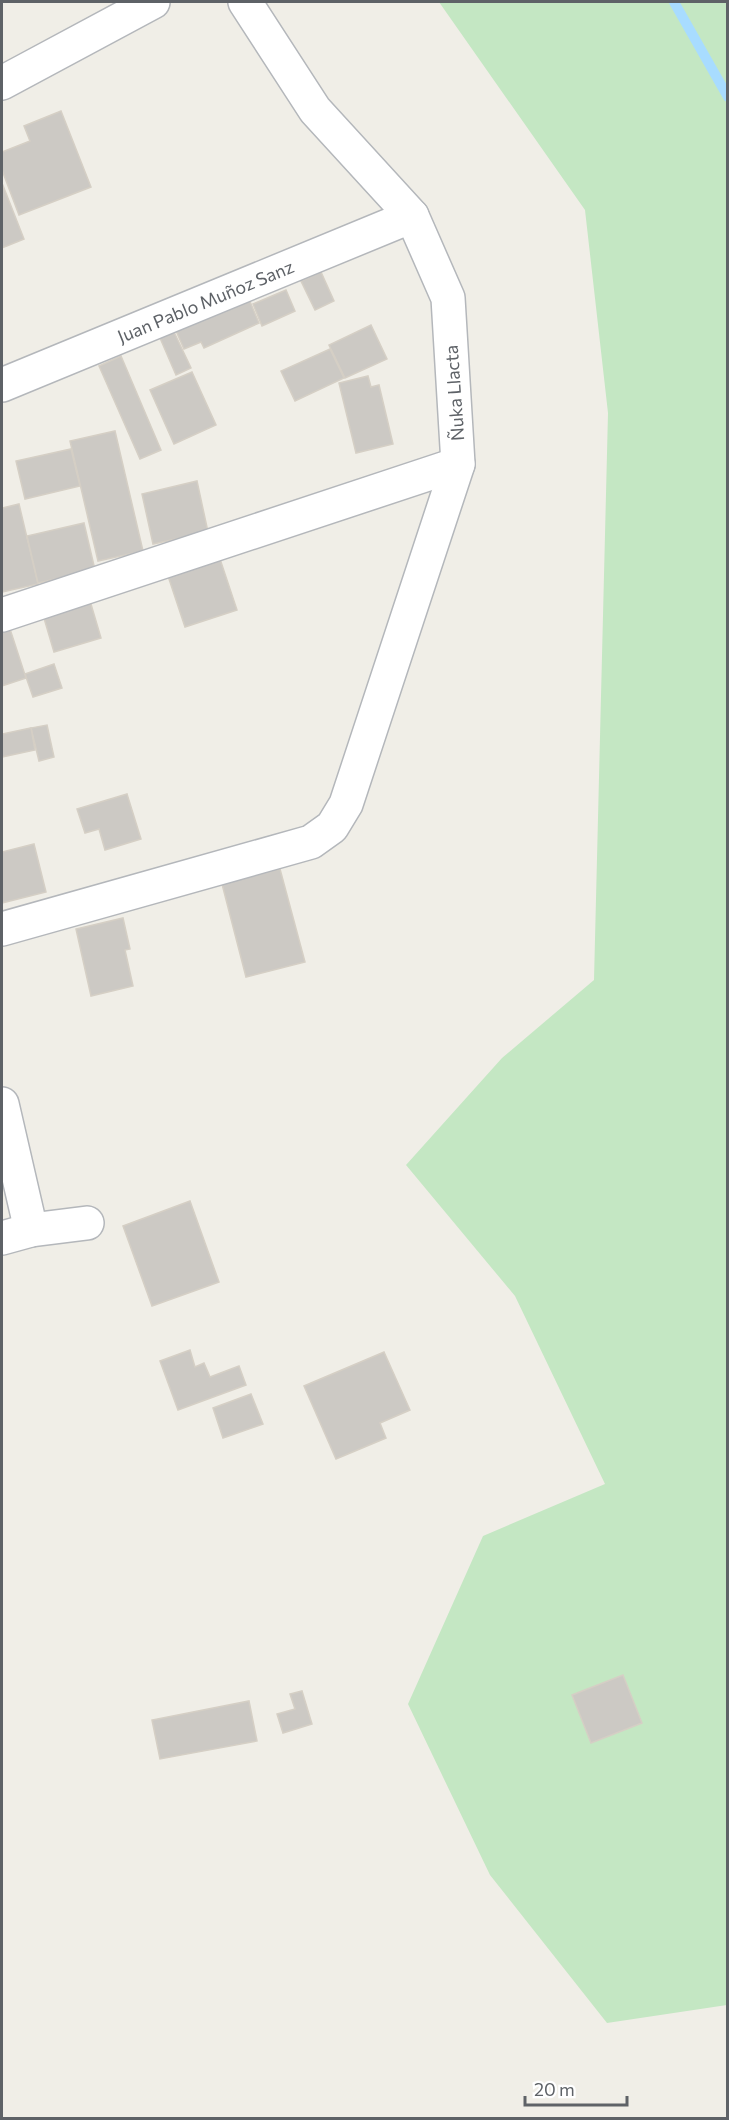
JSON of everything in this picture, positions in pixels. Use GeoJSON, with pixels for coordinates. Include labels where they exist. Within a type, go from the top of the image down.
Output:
{"type":"FeatureCollection","features":[{"type":"Feature","properties":{"kind":"street"},"geometry":{"type":"LineString","coordinates":[[2,83],[153,2]]}},
{"type":"Feature","properties":{"kind":"street","name":"Ñuka Llacta"},"geometry":{"type":"LineString","coordinates":[[2,930],[311,842],[332,827],[346,804],[458,464],[448,298],[411,216],[315,110],[245,2]]}},
{"type":"Feature","properties":{"kind":"street","name":"Juan Pablo Muñoz Sanz"},"geometry":{"type":"LineString","coordinates":[[2,386],[411,216]]}},
{"type":"Feature","properties":{"kind":"street"},"geometry":{"type":"LineString","coordinates":[[2,615],[458,464]]}},
{"type":"Feature","properties":{"kind":"street"},"geometry":{"type":"LineString","coordinates":[[2,1104],[16,1234],[87,1223]]}},
{"type":"Feature","properties":{"kind":"green space"},"geometry":{"type":"Polygon","coordinates":[[[439,2],[727,2],[727,2005],[607,2023],[490,1875],[408,1704],[483,1536],[605,1484],[515,1296],[406,1165],[502,1058],[594,980],[608,413],[585,210],[439,2]]]}},
{"type":"Feature","properties":{"kind":"building"},"geometry":{"type":"Polygon","coordinates":[[[61,111],[91,187],[19,215],[2,170],[2,152],[30,141],[24,126],[61,111]]]}},
{"type":"Feature","properties":{"kind":"building"},"geometry":{"type":"Polygon","coordinates":[[[2,183],[24,239],[2,248],[2,183]]]}},
{"type":"Feature","properties":{"kind":"building"},"geometry":{"type":"Polygon","coordinates":[[[321,272],[334,301],[315,310],[301,281],[321,272]]]}},
{"type":"Feature","properties":{"kind":"building"},"geometry":{"type":"Polygon","coordinates":[[[286,290],[295,311],[262,326],[253,304],[286,290]]]}},
{"type":"Feature","properties":{"kind":"building"},"geometry":{"type":"Polygon","coordinates":[[[246,292],[259,323],[204,348],[201,342],[184,349],[173,324],[246,292]]]}},
{"type":"Feature","properties":{"kind":"building"},"geometry":{"type":"Polygon","coordinates":[[[371,325],[387,359],[345,378],[329,345],[371,325]]]}},
{"type":"Feature","properties":{"kind":"building"},"geometry":{"type":"Polygon","coordinates":[[[174,332],[191,368],[176,375],[160,338],[174,332]]]}},
{"type":"Feature","properties":{"kind":"building"},"geometry":{"type":"Polygon","coordinates":[[[330,349],[344,378],[295,401],[281,371],[330,349]]]}},
{"type":"Feature","properties":{"kind":"building"},"geometry":{"type":"Polygon","coordinates":[[[121,356],[161,450],[140,459],[99,366],[121,356]]]}},
{"type":"Feature","properties":{"kind":"building"},"geometry":{"type":"Polygon","coordinates":[[[192,372],[216,425],[174,444],[150,390],[192,372]]]}},
{"type":"Feature","properties":{"kind":"building"},"geometry":{"type":"Polygon","coordinates":[[[368,376],[371,387],[379,385],[393,444],[356,453],[339,383],[368,376]]]}},
{"type":"Feature","properties":{"kind":"building"},"geometry":{"type":"Polygon","coordinates":[[[115,431],[143,551],[98,561],[70,441],[115,431]]]}},
{"type":"Feature","properties":{"kind":"building"},"geometry":{"type":"Polygon","coordinates":[[[71,449],[80,486],[25,499],[16,461],[71,449]]]}},
{"type":"Feature","properties":{"kind":"building"},"geometry":{"type":"Polygon","coordinates":[[[197,481],[208,532],[153,544],[142,494],[197,481]]]}},
{"type":"Feature","properties":{"kind":"building"},"geometry":{"type":"Polygon","coordinates":[[[19,504],[38,584],[2,592],[2,508],[19,504]]]}},
{"type":"Feature","properties":{"kind":"building"},"geometry":{"type":"Polygon","coordinates":[[[84,523],[95,570],[38,583],[27,536],[84,523]]]}},
{"type":"Feature","properties":{"kind":"building"},"geometry":{"type":"Polygon","coordinates":[[[220,559],[237,610],[185,627],[168,576],[220,559]]]}},
{"type":"Feature","properties":{"kind":"building"},"geometry":{"type":"Polygon","coordinates":[[[88,594],[101,638],[54,652],[41,608],[88,594]]]}},
{"type":"Feature","properties":{"kind":"building"},"geometry":{"type":"Polygon","coordinates":[[[10,629],[26,678],[2,686],[2,632],[10,629]]]}},
{"type":"Feature","properties":{"kind":"building"},"geometry":{"type":"Polygon","coordinates":[[[54,664],[62,688],[33,697],[25,674],[54,664]]]}},
{"type":"Feature","properties":{"kind":"building"},"geometry":{"type":"Polygon","coordinates":[[[47,725],[54,757],[39,761],[31,728],[47,725]]]}},
{"type":"Feature","properties":{"kind":"building"},"geometry":{"type":"Polygon","coordinates":[[[31,728],[35,750],[2,757],[2,734],[31,728]]]}},
{"type":"Feature","properties":{"kind":"building"},"geometry":{"type":"Polygon","coordinates":[[[127,794],[141,839],[105,850],[99,829],[85,833],[77,809],[127,794]]]}},
{"type":"Feature","properties":{"kind":"building"},"geometry":{"type":"Polygon","coordinates":[[[34,844],[46,892],[2,903],[2,852],[34,844]]]}},
{"type":"Feature","properties":{"kind":"building"},"geometry":{"type":"Polygon","coordinates":[[[280,869],[305,962],[246,977],[222,884],[280,869]]]}},
{"type":"Feature","properties":{"kind":"building"},"geometry":{"type":"Polygon","coordinates":[[[123,918],[130,949],[125,950],[133,986],[91,996],[76,929],[123,918]]]}},
{"type":"Feature","properties":{"kind":"building"},"geometry":{"type":"Polygon","coordinates":[[[190,1201],[219,1282],[152,1306],[123,1226],[190,1201]]]}},
{"type":"Feature","properties":{"kind":"building"},"geometry":{"type":"Polygon","coordinates":[[[190,1350],[195,1367],[204,1363],[210,1377],[239,1366],[246,1385],[178,1410],[160,1361],[190,1350]]]}},
{"type":"Feature","properties":{"kind":"building"},"geometry":{"type":"Polygon","coordinates":[[[384,1352],[410,1410],[380,1423],[386,1438],[336,1459],[304,1386],[384,1352]]]}},
{"type":"Feature","properties":{"kind":"building"},"geometry":{"type":"Polygon","coordinates":[[[251,1394],[263,1424],[223,1438],[213,1408],[251,1394]]]}},
{"type":"Feature","properties":{"kind":"building"},"geometry":{"type":"Polygon","coordinates":[[[623,1675],[642,1723],[591,1743],[572,1695],[623,1675]]]}},
{"type":"Feature","properties":{"kind":"building"},"geometry":{"type":"Polygon","coordinates":[[[302,1691],[312,1724],[283,1733],[277,1714],[295,1709],[290,1694],[302,1691]]]}},
{"type":"Feature","properties":{"kind":"building"},"geometry":{"type":"Polygon","coordinates":[[[249,1701],[257,1741],[160,1759],[152,1720],[249,1701]]]}},
{"type":"Feature","properties":{"kind":"waterway"},"geometry":{"type":"LineString","coordinates":[[674,2],[728,97]]}}]}
